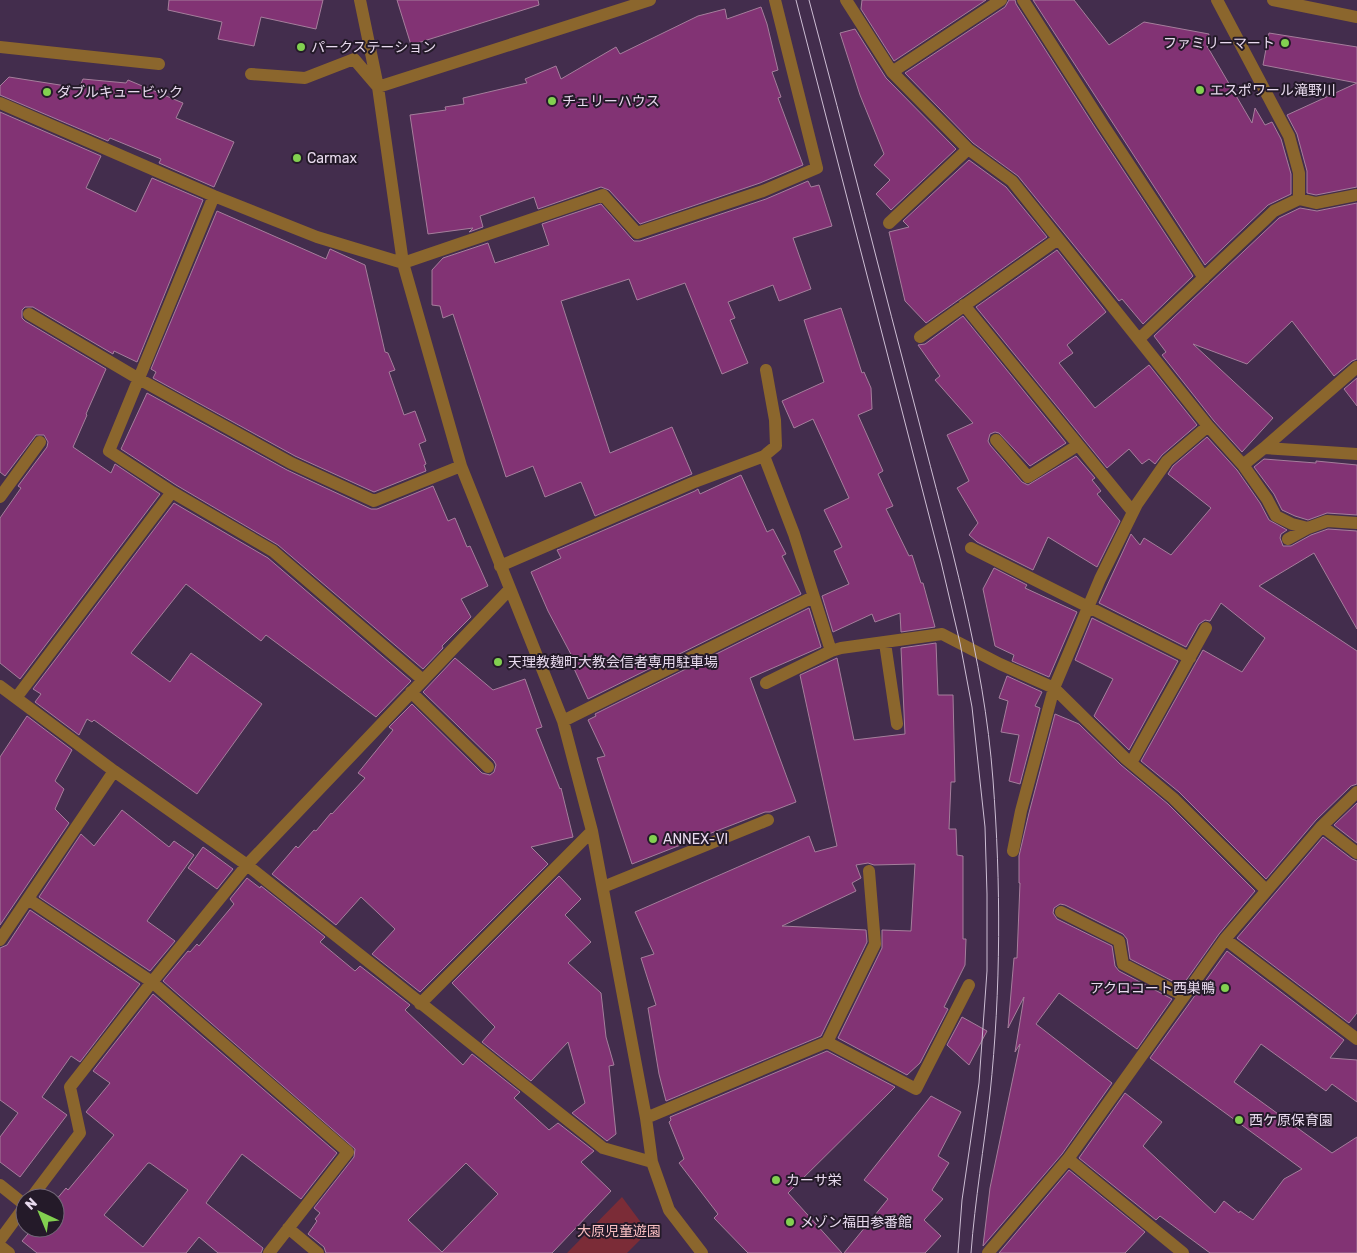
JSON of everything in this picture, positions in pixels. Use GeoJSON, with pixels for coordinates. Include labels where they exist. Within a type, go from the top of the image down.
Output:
{"type":"FeatureCollection","features":[{"type":"Feature","properties":{"kind":"street"},"geometry":{"type":"LineString","coordinates":[[360,0],[378,88],[403,263],[461,466],[563,722],[592,831],[646,1118],[652,1162],[669,1210],[702,1253]]}},
{"type":"Feature","properties":{"kind":"street"},"geometry":{"type":"LineString","coordinates":[[378,88],[650,0]]}},
{"type":"Feature","properties":{"kind":"street"},"geometry":{"type":"LineString","coordinates":[[0,103],[214,196],[318,237],[403,263],[602,195],[636,233],[763,192],[816,168],[775,0]]}},
{"type":"Feature","properties":{"kind":"street"},"geometry":{"type":"LineString","coordinates":[[846,0],[892,72],[968,149],[1012,181],[1208,426],[1243,464],[1267,499],[1276,516],[1292,524],[1308,528]]}},
{"type":"Feature","properties":{"kind":"street"},"geometry":{"type":"LineString","coordinates":[[892,72],[1002,0]]}},
{"type":"Feature","properties":{"kind":"street"},"geometry":{"type":"LineString","coordinates":[[1023,0],[1204,278]]}},
{"type":"Feature","properties":{"kind":"street"},"geometry":{"type":"LineString","coordinates":[[1217,0],[1290,136],[1299,174],[1299,199]]}},
{"type":"Feature","properties":{"kind":"street"},"geometry":{"type":"LineString","coordinates":[[1273,0],[1357,16]]}},
{"type":"Feature","properties":{"kind":"street"},"geometry":{"type":"LineString","coordinates":[[0,47],[159,64]]}},
{"type":"Feature","properties":{"kind":"street"},"geometry":{"type":"LineString","coordinates":[[251,74],[305,78],[354,59],[378,88]]}},
{"type":"Feature","properties":{"kind":"street"},"geometry":{"type":"LineString","coordinates":[[889,223],[968,149]]}},
{"type":"Feature","properties":{"kind":"street"},"geometry":{"type":"LineString","coordinates":[[1139,339],[1274,212],[1299,199],[1316,203],[1357,195]]}},
{"type":"Feature","properties":{"kind":"street"},"geometry":{"type":"LineString","coordinates":[[214,196],[109,450],[172,492],[274,551],[423,680]]}},
{"type":"Feature","properties":{"kind":"street"},"geometry":{"type":"LineString","coordinates":[[920,337],[1058,239]]}},
{"type":"Feature","properties":{"kind":"street"},"geometry":{"type":"LineString","coordinates":[[964,305],[1133,512]]}},
{"type":"Feature","properties":{"kind":"street"},"geometry":{"type":"LineString","coordinates":[[28,314],[139,379],[291,463],[374,500],[461,466]]}},
{"type":"Feature","properties":{"kind":"street"},"geometry":{"type":"LineString","coordinates":[[1243,464],[1357,367]]}},
{"type":"Feature","properties":{"kind":"street"},"geometry":{"type":"LineString","coordinates":[[500,566],[692,483],[764,456],[776,446],[775,420],[766,370]]}},
{"type":"Feature","properties":{"kind":"street"},"geometry":{"type":"LineString","coordinates":[[1013,851],[1021,811],[1054,688],[1089,606],[1133,512],[1167,461],[1208,426]]}},
{"type":"Feature","properties":{"kind":"street"},"geometry":{"type":"LineString","coordinates":[[996,440],[1028,477],[1078,444]]}},
{"type":"Feature","properties":{"kind":"street"},"geometry":{"type":"LineString","coordinates":[[0,497],[40,442]]}},
{"type":"Feature","properties":{"kind":"street"},"geometry":{"type":"LineString","coordinates":[[1264,448],[1357,454]]}},
{"type":"Feature","properties":{"kind":"street"},"geometry":{"type":"LineString","coordinates":[[764,456],[794,534],[813,598],[832,651]]}},
{"type":"Feature","properties":{"kind":"street"},"geometry":{"type":"LineString","coordinates":[[16,698],[172,492]]}},
{"type":"Feature","properties":{"kind":"street"},"geometry":{"type":"LineString","coordinates":[[1288,539],[1308,528],[1327,521],[1357,523]]}},
{"type":"Feature","properties":{"kind":"street"},"geometry":{"type":"LineString","coordinates":[[970,548],[1190,658]]}},
{"type":"Feature","properties":{"kind":"street"},"geometry":{"type":"LineString","coordinates":[[39,1188],[80,1133],[70,1087],[152,982],[246,866],[510,589]]}},
{"type":"Feature","properties":{"kind":"street"},"geometry":{"type":"LineString","coordinates":[[563,722],[813,598]]}},
{"type":"Feature","properties":{"kind":"street"},"geometry":{"type":"LineString","coordinates":[[1131,764],[1206,628]]}},
{"type":"Feature","properties":{"kind":"street"},"geometry":{"type":"LineString","coordinates":[[766,683],[841,648],[942,634],[1000,664],[1054,688],[1131,764],[1173,798],[1266,890]]}},
{"type":"Feature","properties":{"kind":"street"},"geometry":{"type":"LineString","coordinates":[[884,643],[897,724]]}},
{"type":"Feature","properties":{"kind":"street"},"geometry":{"type":"LineString","coordinates":[[0,686],[246,866],[603,1148],[652,1162]]}},
{"type":"Feature","properties":{"kind":"street"},"geometry":{"type":"LineString","coordinates":[[412,692],[488,767]]}},
{"type":"Feature","properties":{"kind":"street"},"geometry":{"type":"LineString","coordinates":[[0,940],[114,771]]}},
{"type":"Feature","properties":{"kind":"street"},"geometry":{"type":"LineString","coordinates":[[988,1253],[1068,1159],[1225,939],[1322,826],[1357,792]]}},
{"type":"Feature","properties":{"kind":"street"},"geometry":{"type":"LineString","coordinates":[[603,887],[768,820]]}},
{"type":"Feature","properties":{"kind":"street"},"geometry":{"type":"LineString","coordinates":[[1322,826],[1357,852]]}},
{"type":"Feature","properties":{"kind":"street"},"geometry":{"type":"LineString","coordinates":[[420,1004],[592,831]]}},
{"type":"Feature","properties":{"kind":"street"},"geometry":{"type":"LineString","coordinates":[[646,1118],[827,1042],[875,944],[869,871]]}},
{"type":"Feature","properties":{"kind":"street"},"geometry":{"type":"LineString","coordinates":[[28,899],[152,982],[348,1152],[269,1253]]}},
{"type":"Feature","properties":{"kind":"street"},"geometry":{"type":"LineString","coordinates":[[1061,912],[1119,941],[1123,964],[1184,996]]}},
{"type":"Feature","properties":{"kind":"street"},"geometry":{"type":"LineString","coordinates":[[1225,939],[1357,1040]]}},
{"type":"Feature","properties":{"kind":"street"},"geometry":{"type":"LineString","coordinates":[[827,1042],[916,1089],[969,985]]}},
{"type":"Feature","properties":{"kind":"street"},"geometry":{"type":"LineString","coordinates":[[1068,1159],[1183,1253]]}},
{"type":"Feature","properties":{"kind":"street"},"geometry":{"type":"LineString","coordinates":[[0,1185],[15,1197]]}},
{"type":"Feature","properties":{"kind":"street"},"geometry":{"type":"LineString","coordinates":[[0,1240],[15,1219]]}},
{"type":"Feature","properties":{"kind":"street"},"geometry":{"type":"LineString","coordinates":[[288,1228],[318,1253]]}},
{"type":"Feature","properties":{"kind":"street"},"geometry":{"type":"LineString","coordinates":[[0,1246],[9,1253]]}},
{"type":"Feature","properties":{"kind":"green space","name":"大原児童遊園"},"geometry":{"type":"Polygon","coordinates":[[[622,1197],[648,1232],[627,1253],[567,1253],[622,1197]]]}},
{"type":"Feature","properties":{"kind":"building"},"geometry":{"type":"Polygon","coordinates":[[[169,0],[323,0],[316,29],[261,17],[254,46],[218,39],[222,22],[168,10],[169,0]]]}},
{"type":"Feature","properties":{"kind":"building"},"geometry":{"type":"Polygon","coordinates":[[[397,0],[538,0],[539,5],[411,45],[397,0]]]}},
{"type":"Feature","properties":{"kind":"building"},"geometry":{"type":"Polygon","coordinates":[[[862,0],[986,0],[894,61],[861,9],[862,0]]]}},
{"type":"Feature","properties":{"kind":"building"},"geometry":{"type":"Polygon","coordinates":[[[1009,0],[1015,0],[1096,129],[1193,276],[1143,324],[1122,299],[1119,301],[1018,176],[973,143],[905,73],[1005,7],[1009,0]]]}},
{"type":"Feature","properties":{"kind":"building"},"geometry":{"type":"Polygon","coordinates":[[[1033,0],[1074,0],[1109,45],[1144,22],[1209,34],[1207,46],[1252,123],[1255,108],[1265,125],[1272,122],[1281,139],[1291,174],[1291,194],[1268,205],[1205,265],[1033,0]]]}},
{"type":"Feature","properties":{"kind":"building"},"geometry":{"type":"Polygon","coordinates":[[[761,7],[778,70],[772,72],[781,97],[778,98],[803,165],[760,183],[640,224],[609,190],[601,187],[538,209],[534,197],[480,216],[483,227],[469,232],[473,228],[428,234],[410,115],[446,110],[445,107],[464,104],[463,98],[527,83],[525,79],[556,66],[561,79],[616,47],[620,54],[698,16],[725,9],[727,19],[761,7]]]}},
{"type":"Feature","properties":{"kind":"building"},"geometry":{"type":"Polygon","coordinates":[[[855,29],[886,78],[956,149],[891,210],[876,194],[890,180],[874,165],[884,154],[860,95],[840,33],[855,29]]]}},
{"type":"Feature","properties":{"kind":"building"},"geometry":{"type":"Polygon","coordinates":[[[1269,33],[1357,47],[1357,83],[1263,65],[1269,33]]]}},
{"type":"Feature","properties":{"kind":"building"},"geometry":{"type":"Polygon","coordinates":[[[9,77],[79,88],[83,79],[126,83],[128,80],[183,103],[176,118],[234,142],[214,187],[159,163],[161,159],[110,138],[108,141],[0,95],[0,86],[9,77]]]}},
{"type":"Feature","properties":{"kind":"building"},"geometry":{"type":"Polygon","coordinates":[[[1357,83],[1357,187],[1316,195],[1307,193],[1307,171],[1297,134],[1287,115],[1357,83]]]}},
{"type":"Feature","properties":{"kind":"building"},"geometry":{"type":"Polygon","coordinates":[[[0,112],[101,156],[86,188],[136,212],[152,178],[203,200],[137,362],[114,351],[113,354],[33,307],[25,307],[22,310],[22,318],[25,321],[106,369],[73,447],[111,473],[115,464],[160,494],[20,679],[0,663],[0,518],[21,488],[18,486],[47,447],[48,442],[44,435],[36,435],[5,476],[0,472],[0,112]]]}},
{"type":"Feature","properties":{"kind":"building"},"geometry":{"type":"Polygon","coordinates":[[[969,160],[1006,187],[1047,237],[926,323],[905,301],[889,232],[909,227],[903,221],[969,160]]]}},
{"type":"Feature","properties":{"kind":"building"},"geometry":{"type":"Polygon","coordinates":[[[808,181],[811,187],[819,185],[832,226],[793,238],[811,289],[779,301],[773,285],[728,302],[735,318],[730,320],[748,363],[722,374],[685,283],[637,300],[629,279],[561,301],[610,453],[672,427],[692,474],[595,516],[581,482],[545,497],[533,466],[506,477],[453,314],[443,318],[440,306],[432,305],[432,270],[443,258],[488,243],[495,263],[549,245],[542,224],[601,204],[634,241],[640,241],[766,199],[808,181]]]}},
{"type":"Feature","properties":{"kind":"building"},"geometry":{"type":"Polygon","coordinates":[[[1357,203],[1357,359],[1334,376],[1292,321],[1247,364],[1193,344],[1273,418],[1242,452],[1214,421],[1162,355],[1166,352],[1154,336],[1279,218],[1300,208],[1317,211],[1357,203]]]}},
{"type":"Feature","properties":{"kind":"building"},"geometry":{"type":"Polygon","coordinates":[[[217,211],[326,259],[330,249],[365,265],[385,352],[388,353],[395,370],[389,372],[404,415],[415,411],[426,441],[419,444],[426,464],[424,465],[426,471],[374,492],[295,456],[153,378],[156,372],[151,369],[217,211]]]}},
{"type":"Feature","properties":{"kind":"building"},"geometry":{"type":"Polygon","coordinates":[[[1057,250],[1106,312],[1067,345],[1073,353],[1059,363],[1095,408],[1149,365],[1197,425],[1162,455],[1155,464],[1149,459],[1142,464],[1129,449],[1107,468],[976,307],[1057,250]]]}},
{"type":"Feature","properties":{"kind":"building"},"geometry":{"type":"Polygon","coordinates":[[[841,308],[862,373],[864,372],[871,388],[872,409],[858,415],[883,471],[878,474],[893,506],[886,509],[909,556],[912,555],[921,583],[923,583],[935,627],[901,632],[900,613],[875,622],[872,614],[833,632],[822,596],[849,584],[834,551],[842,547],[824,510],[849,498],[813,419],[794,428],[782,401],[824,382],[804,320],[841,308]]]}},
{"type":"Feature","properties":{"kind":"building"},"geometry":{"type":"Polygon","coordinates":[[[963,316],[1066,443],[1030,466],[999,433],[990,434],[988,441],[990,445],[1022,482],[1028,485],[1076,456],[1095,478],[1092,480],[1101,491],[1097,494],[1120,521],[1097,567],[1048,537],[1033,570],[977,542],[969,535],[978,523],[957,488],[969,481],[947,435],[973,423],[935,380],[940,376],[918,345],[925,344],[963,316]]]}},
{"type":"Feature","properties":{"kind":"building"},"geometry":{"type":"Polygon","coordinates":[[[1357,378],[1357,406],[1344,389],[1357,378]]]}},
{"type":"Feature","properties":{"kind":"building"},"geometry":{"type":"Polygon","coordinates":[[[147,393],[287,470],[371,509],[377,509],[433,486],[448,521],[455,518],[467,547],[470,546],[488,586],[461,599],[471,617],[442,646],[443,648],[423,669],[278,545],[176,485],[121,449],[147,393]]]}},
{"type":"Feature","properties":{"kind":"building"},"geometry":{"type":"Polygon","coordinates":[[[1207,437],[1237,470],[1260,503],[1269,520],[1287,530],[1281,534],[1280,538],[1283,546],[1291,546],[1311,535],[1328,529],[1357,531],[1357,629],[1314,553],[1259,586],[1357,651],[1357,784],[1351,786],[1316,820],[1266,879],[1179,792],[1141,761],[1203,650],[1242,672],[1265,638],[1221,603],[1210,621],[1205,620],[1199,624],[1186,647],[1099,603],[1131,534],[1140,545],[1144,538],[1171,555],[1211,508],[1168,474],[1173,466],[1207,437]]]}},
{"type":"Feature","properties":{"kind":"building"},"geometry":{"type":"Polygon","coordinates":[[[1264,459],[1357,465],[1357,515],[1327,513],[1308,520],[1282,510],[1274,494],[1254,467],[1264,459]]]}},
{"type":"Feature","properties":{"kind":"building"},"geometry":{"type":"Polygon","coordinates":[[[741,475],[767,532],[773,529],[786,554],[782,556],[801,594],[588,699],[571,662],[574,660],[548,611],[531,572],[561,558],[557,550],[698,489],[700,494],[741,475]]]}},
{"type":"Feature","properties":{"kind":"building"},"geometry":{"type":"Polygon","coordinates":[[[174,503],[268,558],[411,681],[376,717],[266,635],[261,641],[186,584],[131,653],[170,682],[191,653],[262,704],[197,794],[94,720],[92,722],[87,719],[79,735],[35,702],[41,694],[33,689],[174,503]]]}},
{"type":"Feature","properties":{"kind":"building"},"geometry":{"type":"Polygon","coordinates":[[[994,568],[1027,585],[1025,588],[1077,612],[1049,677],[1012,661],[1014,655],[995,646],[983,589],[994,568]]]}},
{"type":"Feature","properties":{"kind":"building"},"geometry":{"type":"Polygon","coordinates":[[[809,608],[821,647],[750,678],[796,802],[770,812],[765,812],[632,864],[597,758],[605,756],[588,720],[596,716],[595,714],[809,608]]]}},
{"type":"Feature","properties":{"kind":"building"},"geometry":{"type":"Polygon","coordinates":[[[1092,618],[1178,661],[1129,750],[1094,716],[1113,679],[1075,660],[1092,618]]]}},
{"type":"Feature","properties":{"kind":"building"},"geometry":{"type":"Polygon","coordinates":[[[936,643],[938,695],[953,695],[955,782],[951,782],[949,829],[956,829],[957,855],[963,856],[963,939],[966,939],[965,965],[944,1007],[948,1009],[920,1063],[907,1075],[838,1038],[882,948],[882,930],[911,931],[915,864],[874,865],[868,863],[856,865],[861,878],[852,883],[856,891],[782,926],[866,930],[867,942],[821,1036],[666,1101],[659,1074],[648,1008],[656,1005],[641,958],[654,954],[635,912],[809,836],[815,852],[837,846],[800,675],[837,658],[854,740],[905,734],[901,648],[936,643]]]}},
{"type":"Feature","properties":{"kind":"building"},"geometry":{"type":"Polygon","coordinates":[[[455,658],[493,690],[525,679],[542,727],[536,729],[561,788],[573,837],[531,847],[548,864],[420,992],[372,954],[395,929],[361,897],[336,925],[272,874],[296,846],[298,848],[314,830],[316,831],[365,778],[358,773],[393,730],[389,727],[412,704],[482,773],[490,775],[494,772],[496,765],[494,761],[423,692],[455,658]]]}},
{"type":"Feature","properties":{"kind":"building"},"geometry":{"type":"Polygon","coordinates":[[[1007,676],[1042,692],[1035,706],[1040,708],[1020,784],[1009,781],[1019,735],[1001,732],[1008,701],[999,698],[1007,676]]]}},
{"type":"Feature","properties":{"kind":"building"},"geometry":{"type":"Polygon","coordinates":[[[1055,714],[1079,724],[1121,765],[1168,804],[1255,891],[1219,934],[1182,986],[1130,959],[1127,939],[1123,934],[1065,905],[1060,904],[1054,908],[1053,913],[1057,919],[1112,946],[1115,966],[1119,971],[1172,999],[1137,1049],[1059,993],[1036,1024],[1112,1083],[1062,1154],[983,1246],[990,1188],[1020,1044],[1015,1052],[1024,997],[1008,1028],[1014,958],[1017,958],[1020,883],[1019,856],[1055,714]]]}},
{"type":"Feature","properties":{"kind":"building"},"geometry":{"type":"Polygon","coordinates":[[[27,716],[72,750],[55,781],[64,789],[55,809],[69,823],[0,925],[0,757],[27,716]]]}},
{"type":"Feature","properties":{"kind":"building"},"geometry":{"type":"Polygon","coordinates":[[[1357,803],[1357,843],[1334,825],[1357,803]]]}},
{"type":"Feature","properties":{"kind":"building"},"geometry":{"type":"Polygon","coordinates":[[[122,810],[169,847],[174,841],[194,855],[147,921],[175,941],[150,971],[39,897],[81,834],[94,846],[122,810]]]}},
{"type":"Feature","properties":{"kind":"building"},"geometry":{"type":"Polygon","coordinates":[[[1323,837],[1357,861],[1357,1013],[1349,1023],[1237,938],[1323,837]]]}},
{"type":"Feature","properties":{"kind":"building"},"geometry":{"type":"Polygon","coordinates":[[[203,847],[233,869],[217,889],[188,868],[203,847]]]}},
{"type":"Feature","properties":{"kind":"building"},"geometry":{"type":"Polygon","coordinates":[[[559,876],[581,899],[565,915],[591,942],[568,963],[601,993],[606,1037],[614,1065],[609,1066],[616,1134],[607,1141],[572,1113],[585,1103],[568,1042],[531,1081],[482,1042],[495,1027],[452,983],[559,876]]]}},
{"type":"Feature","properties":{"kind":"building"},"geometry":{"type":"Polygon","coordinates":[[[247,878],[260,888],[261,886],[325,937],[320,942],[355,971],[360,966],[410,1005],[405,1010],[463,1065],[472,1054],[520,1092],[514,1098],[549,1130],[558,1123],[594,1151],[581,1162],[611,1191],[552,1253],[326,1253],[324,1247],[308,1234],[320,1213],[314,1208],[354,1157],[355,1149],[163,981],[188,951],[190,952],[197,944],[199,946],[234,904],[230,899],[247,878]],[[466,1163],[408,1220],[442,1252],[498,1194],[466,1163]]]}},
{"type":"Feature","properties":{"kind":"building"},"geometry":{"type":"Polygon","coordinates":[[[30,910],[140,984],[80,1062],[71,1056],[42,1097],[67,1115],[20,1177],[0,1162],[0,1137],[18,1113],[0,1100],[0,948],[7,945],[30,910]]]}},
{"type":"Feature","properties":{"kind":"building"},"geometry":{"type":"Polygon","coordinates":[[[1227,951],[1344,1040],[1330,1058],[1357,1060],[1357,1102],[1332,1084],[1326,1091],[1261,1044],[1234,1082],[1332,1153],[1357,1137],[1357,1253],[1210,1253],[1160,1216],[1156,1220],[1079,1158],[1125,1093],[1162,1122],[1143,1146],[1215,1213],[1224,1201],[1239,1213],[1240,1211],[1253,1220],[1284,1179],[1302,1169],[1150,1058],[1227,951]]]}},
{"type":"Feature","properties":{"kind":"building"},"geometry":{"type":"Polygon","coordinates":[[[153,994],[337,1153],[301,1199],[242,1154],[206,1203],[263,1248],[261,1253],[218,1253],[199,1237],[186,1253],[37,1253],[22,1241],[25,1238],[65,1238],[65,1189],[68,1190],[114,1135],[86,1112],[110,1083],[93,1071],[153,994]],[[148,1163],[104,1215],[143,1247],[188,1190],[148,1163]]]}},
{"type":"Feature","properties":{"kind":"building"},"geometry":{"type":"Polygon","coordinates":[[[962,1017],[987,1031],[969,1065],[947,1045],[962,1017]]]}},
{"type":"Feature","properties":{"kind":"building"},"geometry":{"type":"Polygon","coordinates":[[[827,1051],[895,1087],[788,1193],[842,1253],[748,1253],[714,1218],[718,1214],[679,1163],[684,1159],[669,1122],[671,1120],[670,1117],[827,1051]]]}},
{"type":"Feature","properties":{"kind":"building"},"geometry":{"type":"Polygon","coordinates":[[[931,1096],[961,1112],[938,1156],[949,1163],[932,1190],[943,1199],[924,1220],[941,1236],[925,1253],[844,1253],[888,1199],[864,1180],[931,1096]]]}},
{"type":"Feature","properties":{"kind":"building"},"geometry":{"type":"Polygon","coordinates":[[[1069,1170],[1145,1232],[1125,1253],[999,1253],[1069,1170]]]}},
{"type":"Feature","properties":{"kind":"tram line"},"geometry":{"type":"LineString","coordinates":[[796,0],[941,562],[960,643],[972,707],[985,827],[987,971],[979,1083],[962,1200],[958,1253]]}},
{"type":"Feature","properties":{"kind":"tram line"},"geometry":{"type":"LineString","coordinates":[[809,0],[964,600],[974,644],[988,734],[996,819],[998,976],[994,1055],[971,1253]]}},
{"type":"Feature","properties":{"kind":"place","name":"ファミリーマート"},"geometry":{"type":"Point","coordinates":[1285,43]}},
{"type":"Feature","properties":{"kind":"place","name":"パークステーション"},"geometry":{"type":"Point","coordinates":[301,47]}},
{"type":"Feature","properties":{"kind":"place","name":"エスポワール滝野川"},"geometry":{"type":"Point","coordinates":[1200,90]}},
{"type":"Feature","properties":{"kind":"place","name":"ダブルキュービック"},"geometry":{"type":"Point","coordinates":[47,92]}},
{"type":"Feature","properties":{"kind":"place","name":"チェリーハウス"},"geometry":{"type":"Point","coordinates":[552,101]}},
{"type":"Feature","properties":{"kind":"place","name":"Carmax"},"geometry":{"type":"Point","coordinates":[297,158]}},
{"type":"Feature","properties":{"kind":"place","name":"天理教麹町大教会信者専用駐車場"},"geometry":{"type":"Point","coordinates":[498,662]}},
{"type":"Feature","properties":{"kind":"place","name":"ANNEX-Ⅵ"},"geometry":{"type":"Point","coordinates":[653,839]}},
{"type":"Feature","properties":{"kind":"place","name":"アクロコート西巣鴨"},"geometry":{"type":"Point","coordinates":[1225,988]}},
{"type":"Feature","properties":{"kind":"place","name":"西ケ原保育園"},"geometry":{"type":"Point","coordinates":[1239,1120]}},
{"type":"Feature","properties":{"kind":"place","name":"カーサ栄"},"geometry":{"type":"Point","coordinates":[776,1180]}},
{"type":"Feature","properties":{"kind":"place","name":"メゾン福田参番館"},"geometry":{"type":"Point","coordinates":[790,1222]}}]}
